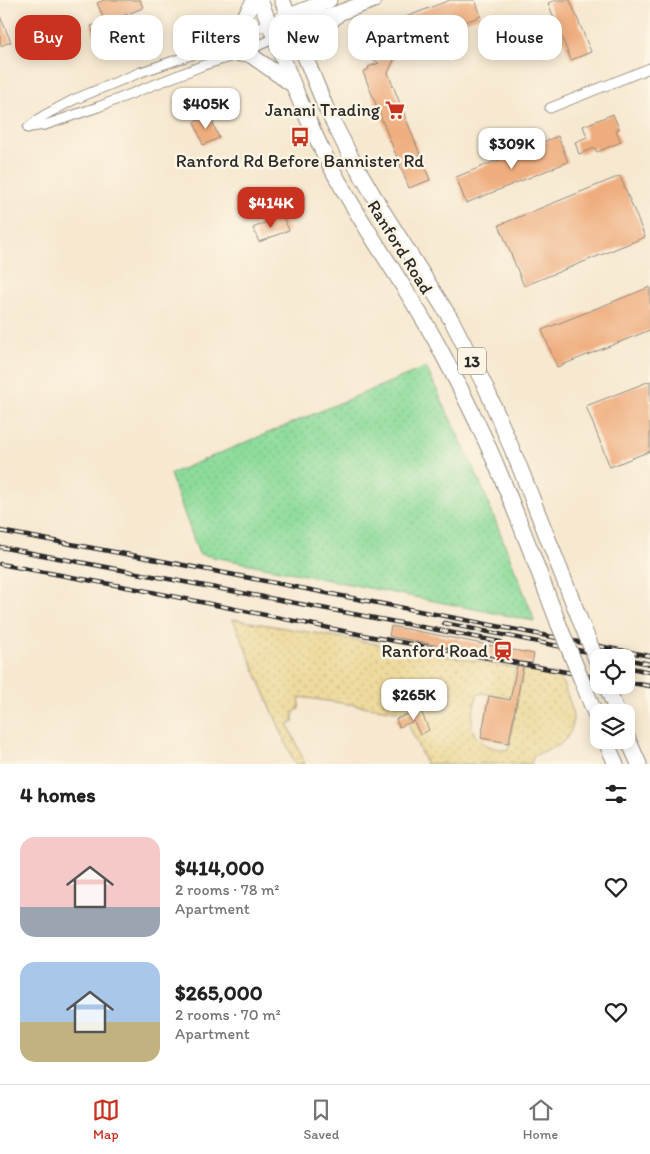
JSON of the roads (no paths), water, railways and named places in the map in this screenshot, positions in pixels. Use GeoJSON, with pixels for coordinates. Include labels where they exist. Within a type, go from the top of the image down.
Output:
{"type":"FeatureCollection","features":[{"type":"Feature","properties":{"kind":"main road"},"geometry":{"type":"LineString","coordinates":[[246,15],[255,0]]}},
{"type":"Feature","properties":{"kind":"main road","name":"13"},"geometry":{"type":"LineString","coordinates":[[260,0],[269,24]]}},
{"type":"Feature","properties":{"kind":"main road","name":"13"},"geometry":{"type":"LineString","coordinates":[[282,0],[288,15]]}},
{"type":"Feature","properties":{"kind":"main road"},"geometry":{"type":"LineString","coordinates":[[327,15],[374,0]]}},
{"type":"Feature","properties":{"kind":"main road"},"geometry":{"type":"LineString","coordinates":[[301,15],[319,1]]}},
{"type":"Feature","properties":{"kind":"main road"},"geometry":{"type":"LineString","coordinates":[[307,64],[306,51],[308,45],[341,12]]}},
{"type":"Feature","properties":{"kind":"main road"},"geometry":{"type":"LineString","coordinates":[[258,60],[293,85]]}},
{"type":"Feature","properties":{"kind":"main road","name":"Ranford Road"},"geometry":{"type":"LineString","coordinates":[[283,60],[324,154],[377,246],[423,318],[472,413],[500,473],[591,704]]}},
{"type":"Feature","properties":{"kind":"main road","name":"Ranford Road"},"geometry":{"type":"LineString","coordinates":[[305,60],[326,108],[352,159],[452,321],[486,388],[592,649]]}},
{"type":"Feature","properties":{"kind":"main road"},"geometry":{"type":"LineString","coordinates":[[609,749],[616,764]]}},
{"type":"Feature","properties":{"kind":"main road"},"geometry":{"type":"LineString","coordinates":[[632,749],[639,764]]}},
{"type":"Feature","properties":{"kind":"street"},"geometry":{"type":"LineString","coordinates":[[175,60],[73,100],[43,116],[28,128],[98,107],[220,60]]}},
{"type":"Feature","properties":{"kind":"street"},"geometry":{"type":"LineString","coordinates":[[550,108],[650,68]]}},
{"type":"Feature","properties":{"kind":"railway"},"geometry":{"type":"LineString","coordinates":[[0,531],[650,656]]}},
{"type":"Feature","properties":{"kind":"railway"},"geometry":{"type":"LineString","coordinates":[[0,547],[501,642]]}},
{"type":"Feature","properties":{"kind":"railway"},"geometry":{"type":"LineString","coordinates":[[0,564],[137,589],[373,637],[590,676]]}},
{"type":"Feature","properties":{"kind":"railway"},"geometry":{"type":"LineString","coordinates":[[444,623],[590,653]]}},
{"type":"Feature","properties":{"kind":"railway"},"geometry":{"type":"LineString","coordinates":[[635,661],[650,664]]}},
{"type":"Feature","properties":{"kind":"railway"},"geometry":{"type":"LineString","coordinates":[[635,669],[650,672]]}},
{"type":"Feature","properties":{"kind":"railway"},"geometry":{"type":"LineString","coordinates":[[635,684],[650,686]]}},
{"type":"Feature","properties":{"kind":"place","name":"Janani Trading"},"geometry":{"type":"Point","coordinates":[395,110]}},
{"type":"Feature","properties":{"kind":"place","name":"Ranford Rd Before Bannister Rd"},"geometry":{"type":"Point","coordinates":[300,137]}},
{"type":"Feature","properties":{"kind":"place","name":"Ranford Road"},"geometry":{"type":"Point","coordinates":[503,651]}}]}
